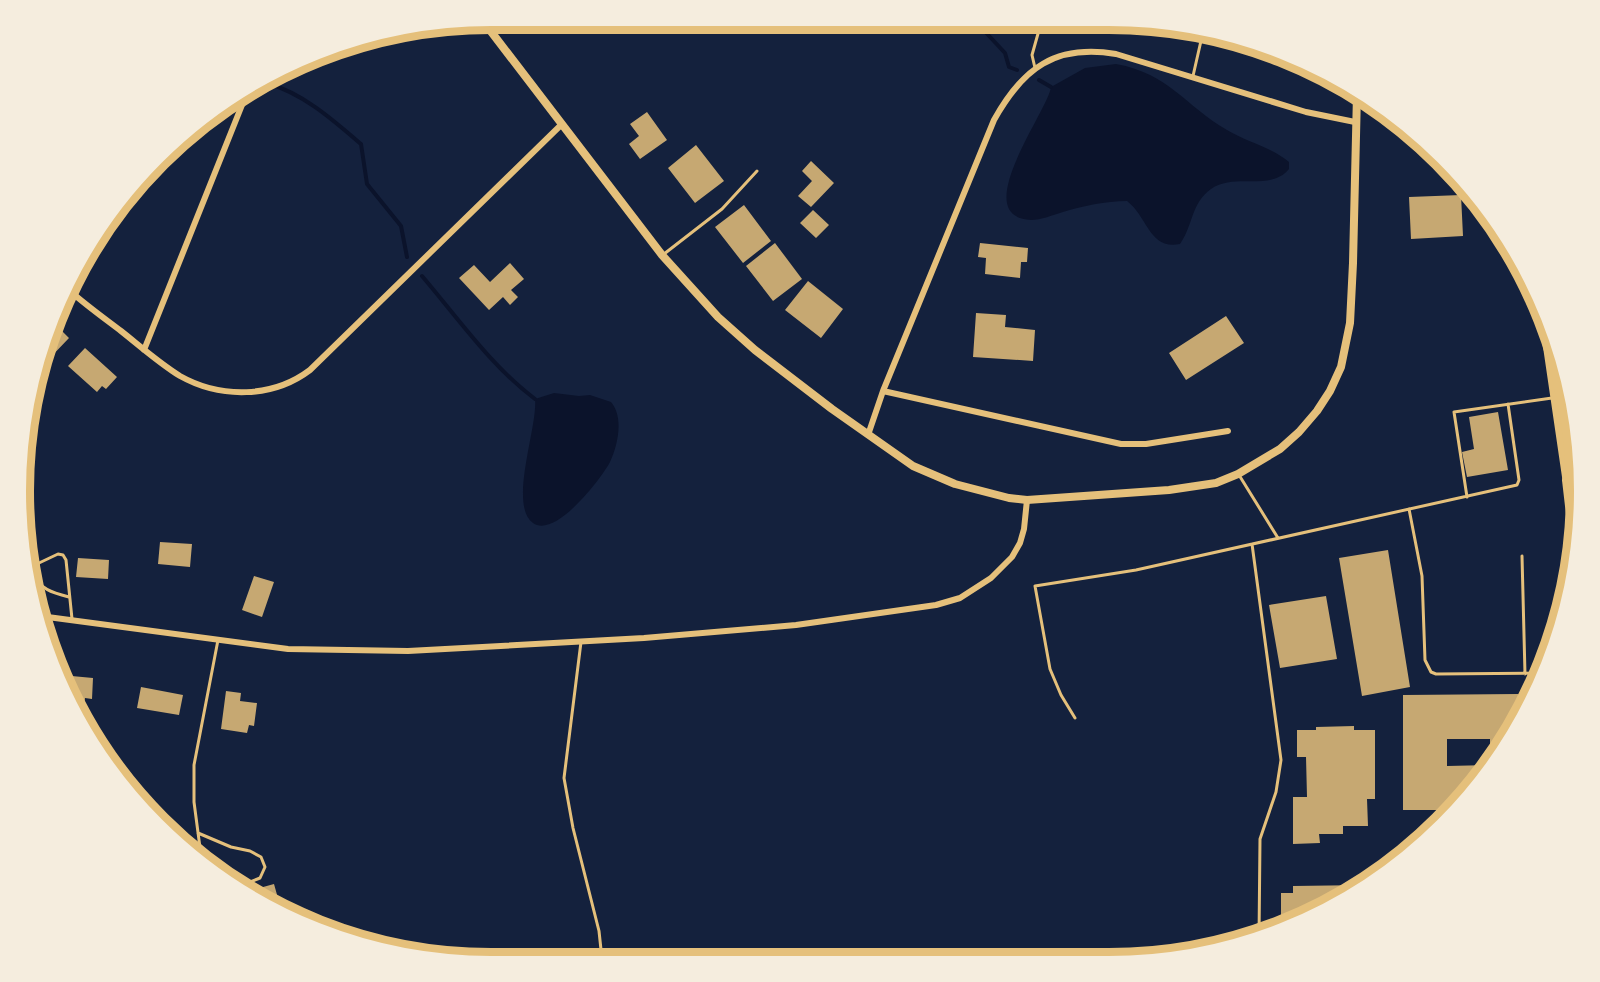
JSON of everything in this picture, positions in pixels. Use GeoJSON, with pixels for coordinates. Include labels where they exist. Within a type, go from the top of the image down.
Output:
{"type":"FeatureCollection","features":[{"type":"Feature","properties":{"kind":"main road"},"geometry":{"type":"LineString","coordinates":[[1547,347],[1554,398],[1569,466]]}},
{"type":"Feature","properties":{"kind":"street"},"geometry":{"type":"LineString","coordinates":[[490,30],[662,255],[718,317],[755,350],[913,466],[955,484],[1009,498],[1028,500],[1169,490],[1216,483],[1238,474],[1280,448],[1299,432],[1317,411],[1330,391],[1341,367],[1350,323],[1356,102]]}},
{"type":"Feature","properties":{"kind":"street"},"geometry":{"type":"LineString","coordinates":[[868,435],[883,391],[994,120],[1008,99],[1035,68],[1062,54],[1093,51],[1116,54],[1306,112],[1355,122]]}},
{"type":"Feature","properties":{"kind":"street"},"geometry":{"type":"LineString","coordinates":[[144,350],[243,103]]}},
{"type":"Feature","properties":{"kind":"street"},"geometry":{"type":"LineString","coordinates":[[74,295],[178,375],[214,388],[252,393],[289,384],[310,370],[562,124]]}},
{"type":"Feature","properties":{"kind":"street"},"geometry":{"type":"LineString","coordinates":[[883,391],[1121,444],[1146,444],[1228,431]]}},
{"type":"Feature","properties":{"kind":"street"},"geometry":{"type":"LineString","coordinates":[[48,617],[288,649],[408,651],[581,642],[796,625],[936,605],[960,598],[991,578],[1012,557],[1020,543],[1028,500]]}},
{"type":"Feature","properties":{"kind":"lane"},"geometry":{"type":"LineString","coordinates":[[1035,68],[1032,55],[1039,30]]}},
{"type":"Feature","properties":{"kind":"lane"},"geometry":{"type":"LineString","coordinates":[[1193,76],[1202,40]]}},
{"type":"Feature","properties":{"kind":"lane"},"geometry":{"type":"LineString","coordinates":[[662,255],[722,209],[757,171]]}},
{"type":"Feature","properties":{"kind":"lane"},"geometry":{"type":"LineString","coordinates":[[1551,378],[1555,377]]}},
{"type":"Feature","properties":{"kind":"lane"},"geometry":{"type":"LineString","coordinates":[[1467,497],[1454,412],[1554,398]]}},
{"type":"Feature","properties":{"kind":"lane"},"geometry":{"type":"LineString","coordinates":[[1074,718],[1050,669],[1035,586],[1136,570],[1517,485],[1520,480],[1508,404]]}},
{"type":"Feature","properties":{"kind":"lane"},"geometry":{"type":"LineString","coordinates":[[1238,474],[1278,538]]}},
{"type":"Feature","properties":{"kind":"lane"},"geometry":{"type":"LineString","coordinates":[[1409,509],[1422,576],[1426,667],[1436,674],[1532,674]]}},
{"type":"Feature","properties":{"kind":"lane"},"geometry":{"type":"LineString","coordinates":[[1252,544],[1281,760],[1276,792],[1260,839],[1259,927]]}},
{"type":"Feature","properties":{"kind":"lane"},"geometry":{"type":"LineString","coordinates":[[37,567],[39,563],[58,554],[63,555],[66,560],[73,620]]}},
{"type":"Feature","properties":{"kind":"lane"},"geometry":{"type":"LineString","coordinates":[[1522,556],[1524,674]]}},
{"type":"Feature","properties":{"kind":"lane"},"geometry":{"type":"LineString","coordinates":[[40,583],[49,592],[69,597]]}},
{"type":"Feature","properties":{"kind":"lane"},"geometry":{"type":"LineString","coordinates":[[200,849],[194,802],[194,765],[218,640]]}},
{"type":"Feature","properties":{"kind":"lane"},"geometry":{"type":"LineString","coordinates":[[581,642],[564,778],[573,828],[599,931],[601,952]]}},
{"type":"Feature","properties":{"kind":"lane"},"geometry":{"type":"LineString","coordinates":[[198,833],[261,857],[265,867],[260,878],[248,883]]}},
{"type":"Feature","properties":{"kind":"water"},"geometry":{"type":"Polygon","coordinates":[[[1116,64],[1135,69],[1164,83],[1227,130],[1282,157],[1289,162],[1289,169],[1281,176],[1272,179],[1231,182],[1211,189],[1196,208],[1180,244],[1170,245],[1155,237],[1127,201],[1094,204],[1035,220],[1013,214],[1007,201],[1008,183],[1051,87],[1085,68],[1116,64]]]}},
{"type":"Feature","properties":{"kind":"water"},"geometry":{"type":"Polygon","coordinates":[[[554,393],[590,395],[611,402],[619,423],[610,462],[597,481],[565,515],[553,523],[542,526],[533,523],[526,514],[523,483],[535,412],[535,399],[554,393]]]}},
{"type":"Feature","properties":{"kind":"building"},"geometry":{"type":"Polygon","coordinates":[[[647,112],[667,140],[640,159],[629,144],[639,136],[630,124],[647,112]]]}},
{"type":"Feature","properties":{"kind":"building"},"geometry":{"type":"Polygon","coordinates":[[[696,145],[724,181],[695,203],[668,168],[696,145]]]}},
{"type":"Feature","properties":{"kind":"building"},"geometry":{"type":"Polygon","coordinates":[[[811,161],[834,183],[811,207],[798,196],[812,181],[802,171],[811,161]]]}},
{"type":"Feature","properties":{"kind":"building"},"geometry":{"type":"Polygon","coordinates":[[[1461,195],[1463,236],[1411,239],[1409,197],[1461,195]]]}},
{"type":"Feature","properties":{"kind":"building"},"geometry":{"type":"Polygon","coordinates":[[[744,205],[771,241],[743,263],[715,227],[744,205]]]}},
{"type":"Feature","properties":{"kind":"building"},"geometry":{"type":"Polygon","coordinates":[[[813,210],[829,225],[816,238],[800,223],[813,210]]]}},
{"type":"Feature","properties":{"kind":"building"},"geometry":{"type":"Polygon","coordinates":[[[775,243],[802,279],[773,301],[746,266],[775,243]]]}},
{"type":"Feature","properties":{"kind":"building"},"geometry":{"type":"Polygon","coordinates":[[[980,243],[1028,248],[1027,262],[1021,262],[1020,278],[985,274],[986,258],[978,257],[980,243]]]}},
{"type":"Feature","properties":{"kind":"building"},"geometry":{"type":"Polygon","coordinates":[[[510,263],[524,279],[511,290],[518,297],[510,305],[503,297],[489,310],[459,278],[474,265],[490,282],[510,263]]]}},
{"type":"Feature","properties":{"kind":"building"},"geometry":{"type":"Polygon","coordinates":[[[808,281],[843,309],[821,338],[785,310],[808,281]]]}},
{"type":"Feature","properties":{"kind":"building"},"geometry":{"type":"Polygon","coordinates":[[[976,313],[1006,315],[1005,327],[1035,330],[1033,361],[973,357],[976,313]]]}},
{"type":"Feature","properties":{"kind":"building"},"geometry":{"type":"Polygon","coordinates":[[[1226,316],[1244,343],[1186,380],[1169,353],[1226,316]]]}},
{"type":"Feature","properties":{"kind":"building"},"geometry":{"type":"Polygon","coordinates":[[[60,329],[69,338],[50,358],[60,329]]]}},
{"type":"Feature","properties":{"kind":"building"},"geometry":{"type":"Polygon","coordinates":[[[85,348],[117,377],[106,389],[102,386],[97,392],[68,366],[85,348]]]}},
{"type":"Feature","properties":{"kind":"building"},"geometry":{"type":"Polygon","coordinates":[[[1498,412],[1508,470],[1467,477],[1462,452],[1474,449],[1469,417],[1498,412]]]}},
{"type":"Feature","properties":{"kind":"building"},"geometry":{"type":"Polygon","coordinates":[[[160,542],[192,544],[190,567],[158,564],[160,542]]]}},
{"type":"Feature","properties":{"kind":"building"},"geometry":{"type":"Polygon","coordinates":[[[1388,550],[1410,687],[1362,696],[1339,558],[1388,550]]]}},
{"type":"Feature","properties":{"kind":"building"},"geometry":{"type":"Polygon","coordinates":[[[78,558],[109,560],[108,579],[76,577],[78,558]]]}},
{"type":"Feature","properties":{"kind":"building"},"geometry":{"type":"Polygon","coordinates":[[[254,576],[274,582],[262,617],[242,610],[254,576]]]}},
{"type":"Feature","properties":{"kind":"building"},"geometry":{"type":"Polygon","coordinates":[[[1326,596],[1337,659],[1280,668],[1269,605],[1326,596]]]}},
{"type":"Feature","properties":{"kind":"building"},"geometry":{"type":"Polygon","coordinates":[[[69,676],[93,678],[92,699],[85,698],[84,706],[69,676]]]}},
{"type":"Feature","properties":{"kind":"building"},"geometry":{"type":"Polygon","coordinates":[[[141,687],[183,695],[179,715],[137,708],[141,687]]]}},
{"type":"Feature","properties":{"kind":"building"},"geometry":{"type":"Polygon","coordinates":[[[226,691],[241,693],[240,701],[257,703],[254,726],[249,725],[247,733],[221,729],[226,691]]]}},
{"type":"Feature","properties":{"kind":"building"},"geometry":{"type":"Polygon","coordinates":[[[1518,694],[1518,702],[1490,750],[1490,739],[1447,739],[1447,766],[1480,765],[1442,810],[1403,810],[1403,695],[1518,694]]]}},
{"type":"Feature","properties":{"kind":"building"},"geometry":{"type":"Polygon","coordinates":[[[1354,726],[1354,730],[1375,730],[1375,799],[1367,799],[1368,826],[1343,826],[1343,834],[1319,834],[1320,843],[1293,844],[1293,797],[1307,797],[1306,757],[1297,757],[1297,730],[1354,726]]]}},
{"type":"Feature","properties":{"kind":"building"},"geometry":{"type":"Polygon","coordinates":[[[274,884],[278,900],[260,890],[258,888],[274,884]]]}},
{"type":"Feature","properties":{"kind":"building"},"geometry":{"type":"Polygon","coordinates":[[[1347,885],[1281,919],[1281,893],[1293,893],[1293,886],[1347,885]]]}},
{"type":"Feature","properties":{"kind":"waterway"},"geometry":{"type":"LineString","coordinates":[[983,30],[1005,53],[1009,67],[1017,70]]}},
{"type":"Feature","properties":{"kind":"waterway"},"geometry":{"type":"LineString","coordinates":[[1039,80],[1051,87]]}},
{"type":"Feature","properties":{"kind":"waterway"},"geometry":{"type":"LineString","coordinates":[[273,85],[305,101],[361,144],[367,184],[401,226],[407,257]]}},
{"type":"Feature","properties":{"kind":"waterway"},"geometry":{"type":"LineString","coordinates":[[422,276],[489,356],[535,399]]}}]}
